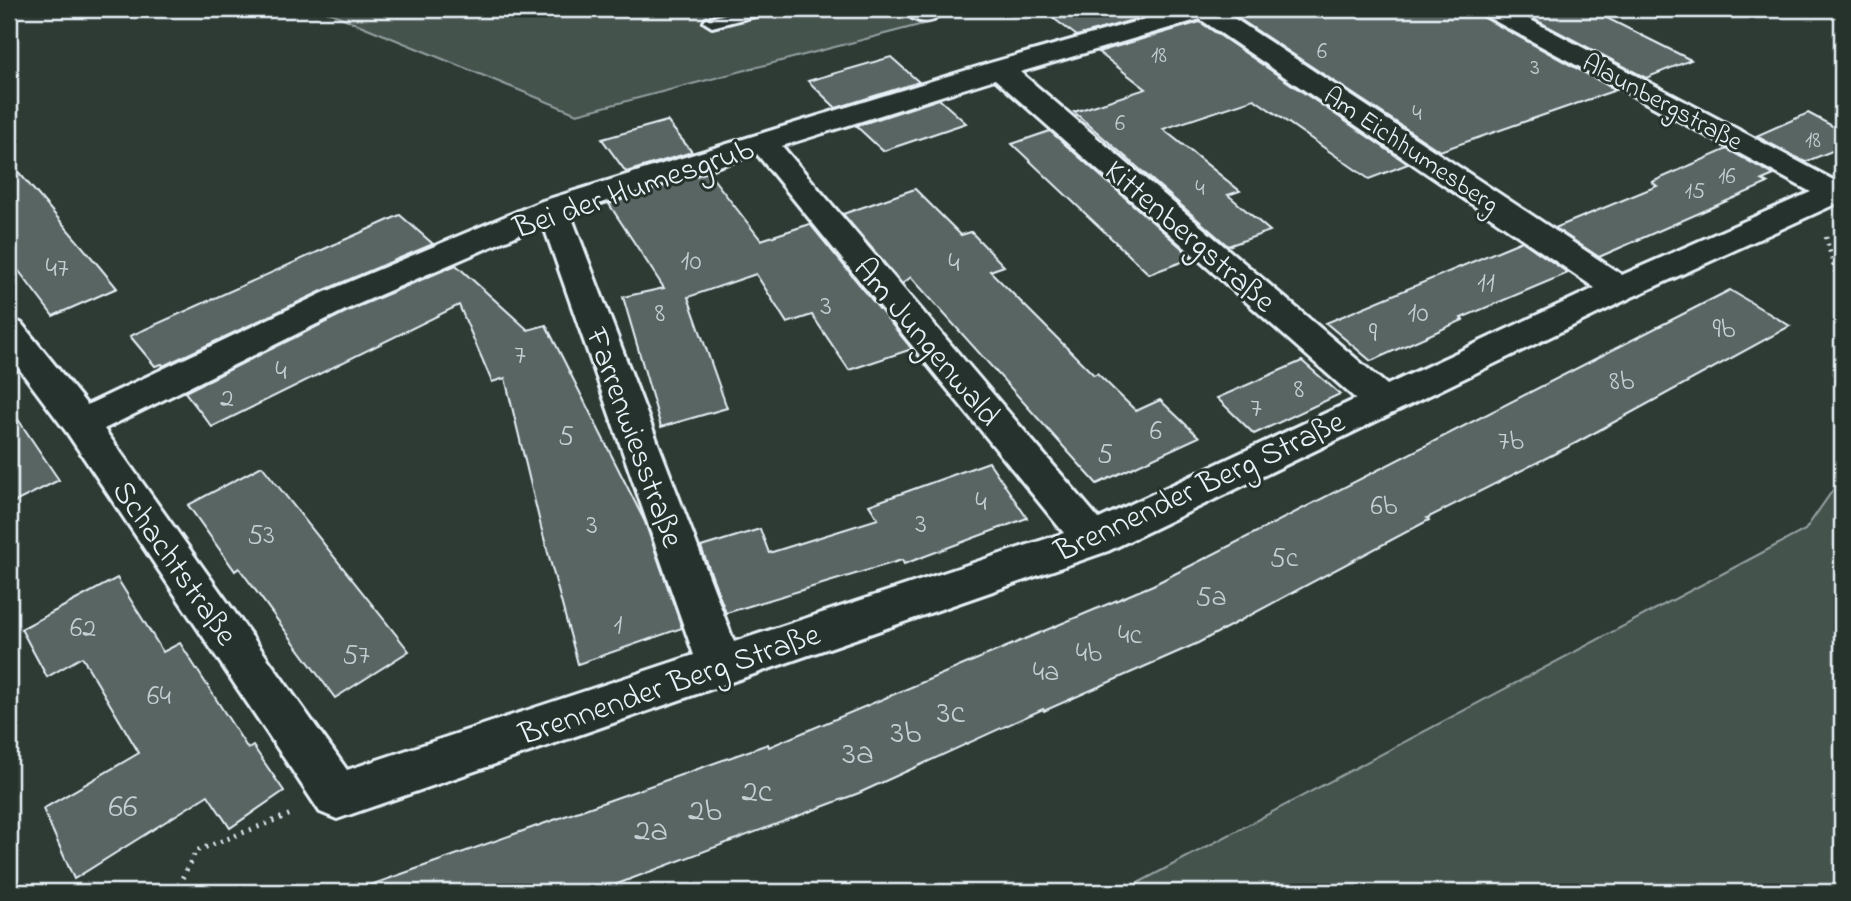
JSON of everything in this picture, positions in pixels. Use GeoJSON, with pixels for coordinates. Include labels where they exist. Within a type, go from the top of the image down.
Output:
{"type":"FeatureCollection","features":[{"type":"Feature","properties":{"kind":"street","name":"Bei der Humesgrub"},"geometry":{"type":"LineString","coordinates":[[81,424],[335,301],[553,208],[1000,69],[1206,9]]}},
{"type":"Feature","properties":{"kind":"street","name":"Am Eichhumesberg"},"geometry":{"type":"LineString","coordinates":[[1206,9],[1620,289]]}},
{"type":"Feature","properties":{"kind":"street","name":"Alaunbergstraße"},"geometry":{"type":"LineString","coordinates":[[1491,9],[1830,195]]}},
{"type":"Feature","properties":{"kind":"street","name":"Kittenbergstraße"},"geometry":{"type":"LineString","coordinates":[[1000,69],[1382,401]]}},
{"type":"Feature","properties":{"kind":"street","name":"Am Jungenwald"},"geometry":{"type":"LineString","coordinates":[[764,143],[1093,540]]}},
{"type":"Feature","properties":{"kind":"street","name":"Brennender Berg Straße"},"geometry":{"type":"LineString","coordinates":[[337,796],[1093,540],[1620,289],[1830,195]]}},
{"type":"Feature","properties":{"kind":"street","name":"Farrenwiesstraße"},"geometry":{"type":"LineString","coordinates":[[553,208],[720,665]]}},
{"type":"Feature","properties":{"kind":"street","name":"Schachtstraße"},"geometry":{"type":"LineString","coordinates":[[9,331],[81,424],[337,796]]}},
{"type":"Feature","properties":{"kind":"lane"},"geometry":{"type":"LineString","coordinates":[[712,22],[764,9]]}},
{"type":"Feature","properties":{"kind":"path"},"geometry":{"type":"LineString","coordinates":[[1830,195],[1833,257],[1842,297]]}},
{"type":"Feature","properties":{"kind":"path"},"geometry":{"type":"LineString","coordinates":[[175,892],[196,852],[337,796]]}},
{"type":"Feature","properties":{"kind":"shaded area"},"geometry":{"type":"Polygon","coordinates":[[[321,9],[907,9],[927,23],[577,114],[321,9]]]}},
{"type":"Feature","properties":{"kind":"shaded area"},"geometry":{"type":"Polygon","coordinates":[[[1842,477],[1842,892],[1121,892],[1805,530],[1842,477]]]}},
{"type":"Feature","properties":{"kind":"building"},"geometry":{"type":"Polygon","coordinates":[[[1041,9],[1171,9],[1077,36],[1041,9]]]}},
{"type":"Feature","properties":{"kind":"building"},"geometry":{"type":"Polygon","coordinates":[[[1224,9],[1475,9],[1481,16],[1616,90],[1440,151],[1224,9]]]}},
{"type":"Feature","properties":{"kind":"building"},"geometry":{"type":"Polygon","coordinates":[[[1515,9],[1589,9],[1691,60],[1646,78],[1515,9]]]}},
{"type":"Feature","properties":{"kind":"building"},"geometry":{"type":"Polygon","coordinates":[[[1200,22],[1408,164],[1369,179],[1254,99],[1163,129],[1240,191],[1228,195],[1270,231],[1228,246],[1074,112],[1146,89],[1098,52],[1200,22]]]}},
{"type":"Feature","properties":{"kind":"building"},"geometry":{"type":"Polygon","coordinates":[[[891,57],[919,82],[836,108],[808,81],[891,57]]]}},
{"type":"Feature","properties":{"kind":"building"},"geometry":{"type":"Polygon","coordinates":[[[939,99],[966,123],[883,151],[856,126],[939,99]]]}},
{"type":"Feature","properties":{"kind":"building"},"geometry":{"type":"Polygon","coordinates":[[[1808,113],[1842,131],[1842,147],[1805,162],[1756,136],[1808,113]]]}},
{"type":"Feature","properties":{"kind":"building"},"geometry":{"type":"Polygon","coordinates":[[[667,121],[692,152],[626,172],[602,139],[667,121]]]}},
{"type":"Feature","properties":{"kind":"building"},"geometry":{"type":"Polygon","coordinates":[[[1050,131],[1193,258],[1149,274],[1012,144],[1050,131]]]}},
{"type":"Feature","properties":{"kind":"building"},"geometry":{"type":"Polygon","coordinates":[[[1727,149],[1774,175],[1762,180],[1768,183],[1599,257],[1555,228],[1657,186],[1652,182],[1727,149]]]}},
{"type":"Feature","properties":{"kind":"building"},"geometry":{"type":"Polygon","coordinates":[[[9,161],[117,288],[53,316],[9,258],[9,161]]]}},
{"type":"Feature","properties":{"kind":"building"},"geometry":{"type":"Polygon","coordinates":[[[708,172],[761,240],[810,224],[912,349],[849,370],[812,315],[787,323],[756,274],[688,297],[727,408],[661,427],[623,297],[664,288],[609,204],[708,172]]]}},
{"type":"Feature","properties":{"kind":"building"},"geometry":{"type":"Polygon","coordinates":[[[915,189],[961,235],[971,232],[1004,266],[990,271],[1094,375],[1097,373],[1136,411],[1160,400],[1199,437],[1097,484],[911,277],[902,284],[843,214],[915,189]]]}},
{"type":"Feature","properties":{"kind":"building"},"geometry":{"type":"Polygon","coordinates":[[[400,215],[433,244],[322,291],[163,366],[155,366],[130,336],[400,215]]]}},
{"type":"Feature","properties":{"kind":"building"},"geometry":{"type":"Polygon","coordinates":[[[1522,241],[1568,273],[1461,318],[1463,320],[1371,361],[1326,323],[1522,241]]]}},
{"type":"Feature","properties":{"kind":"building"},"geometry":{"type":"Polygon","coordinates":[[[456,265],[528,330],[546,325],[645,522],[682,628],[578,664],[505,378],[492,382],[459,305],[212,427],[185,392],[348,311],[456,265]]]}},
{"type":"Feature","properties":{"kind":"building"},"geometry":{"type":"Polygon","coordinates":[[[1730,290],[1790,326],[1198,643],[1044,711],[1043,709],[859,793],[596,892],[369,892],[368,886],[768,744],[769,747],[1153,585],[1730,290]]]}},
{"type":"Feature","properties":{"kind":"building"},"geometry":{"type":"Polygon","coordinates":[[[1302,361],[1340,394],[1254,434],[1217,398],[1302,361]]]}},
{"type":"Feature","properties":{"kind":"building"},"geometry":{"type":"Polygon","coordinates":[[[9,406],[59,480],[9,505],[9,406]]]}},
{"type":"Feature","properties":{"kind":"building"},"geometry":{"type":"Polygon","coordinates":[[[989,462],[1027,518],[904,564],[902,560],[726,613],[701,547],[760,529],[769,553],[878,519],[869,505],[989,462]]]}},
{"type":"Feature","properties":{"kind":"building"},"geometry":{"type":"Polygon","coordinates":[[[262,466],[409,651],[335,698],[239,568],[235,571],[188,505],[262,466]]]}},
{"type":"Feature","properties":{"kind":"building"},"geometry":{"type":"Polygon","coordinates":[[[117,578],[163,652],[180,643],[248,749],[253,746],[284,791],[230,828],[208,795],[74,879],[43,809],[139,753],[82,657],[47,677],[21,629],[117,578]]]}}]}
